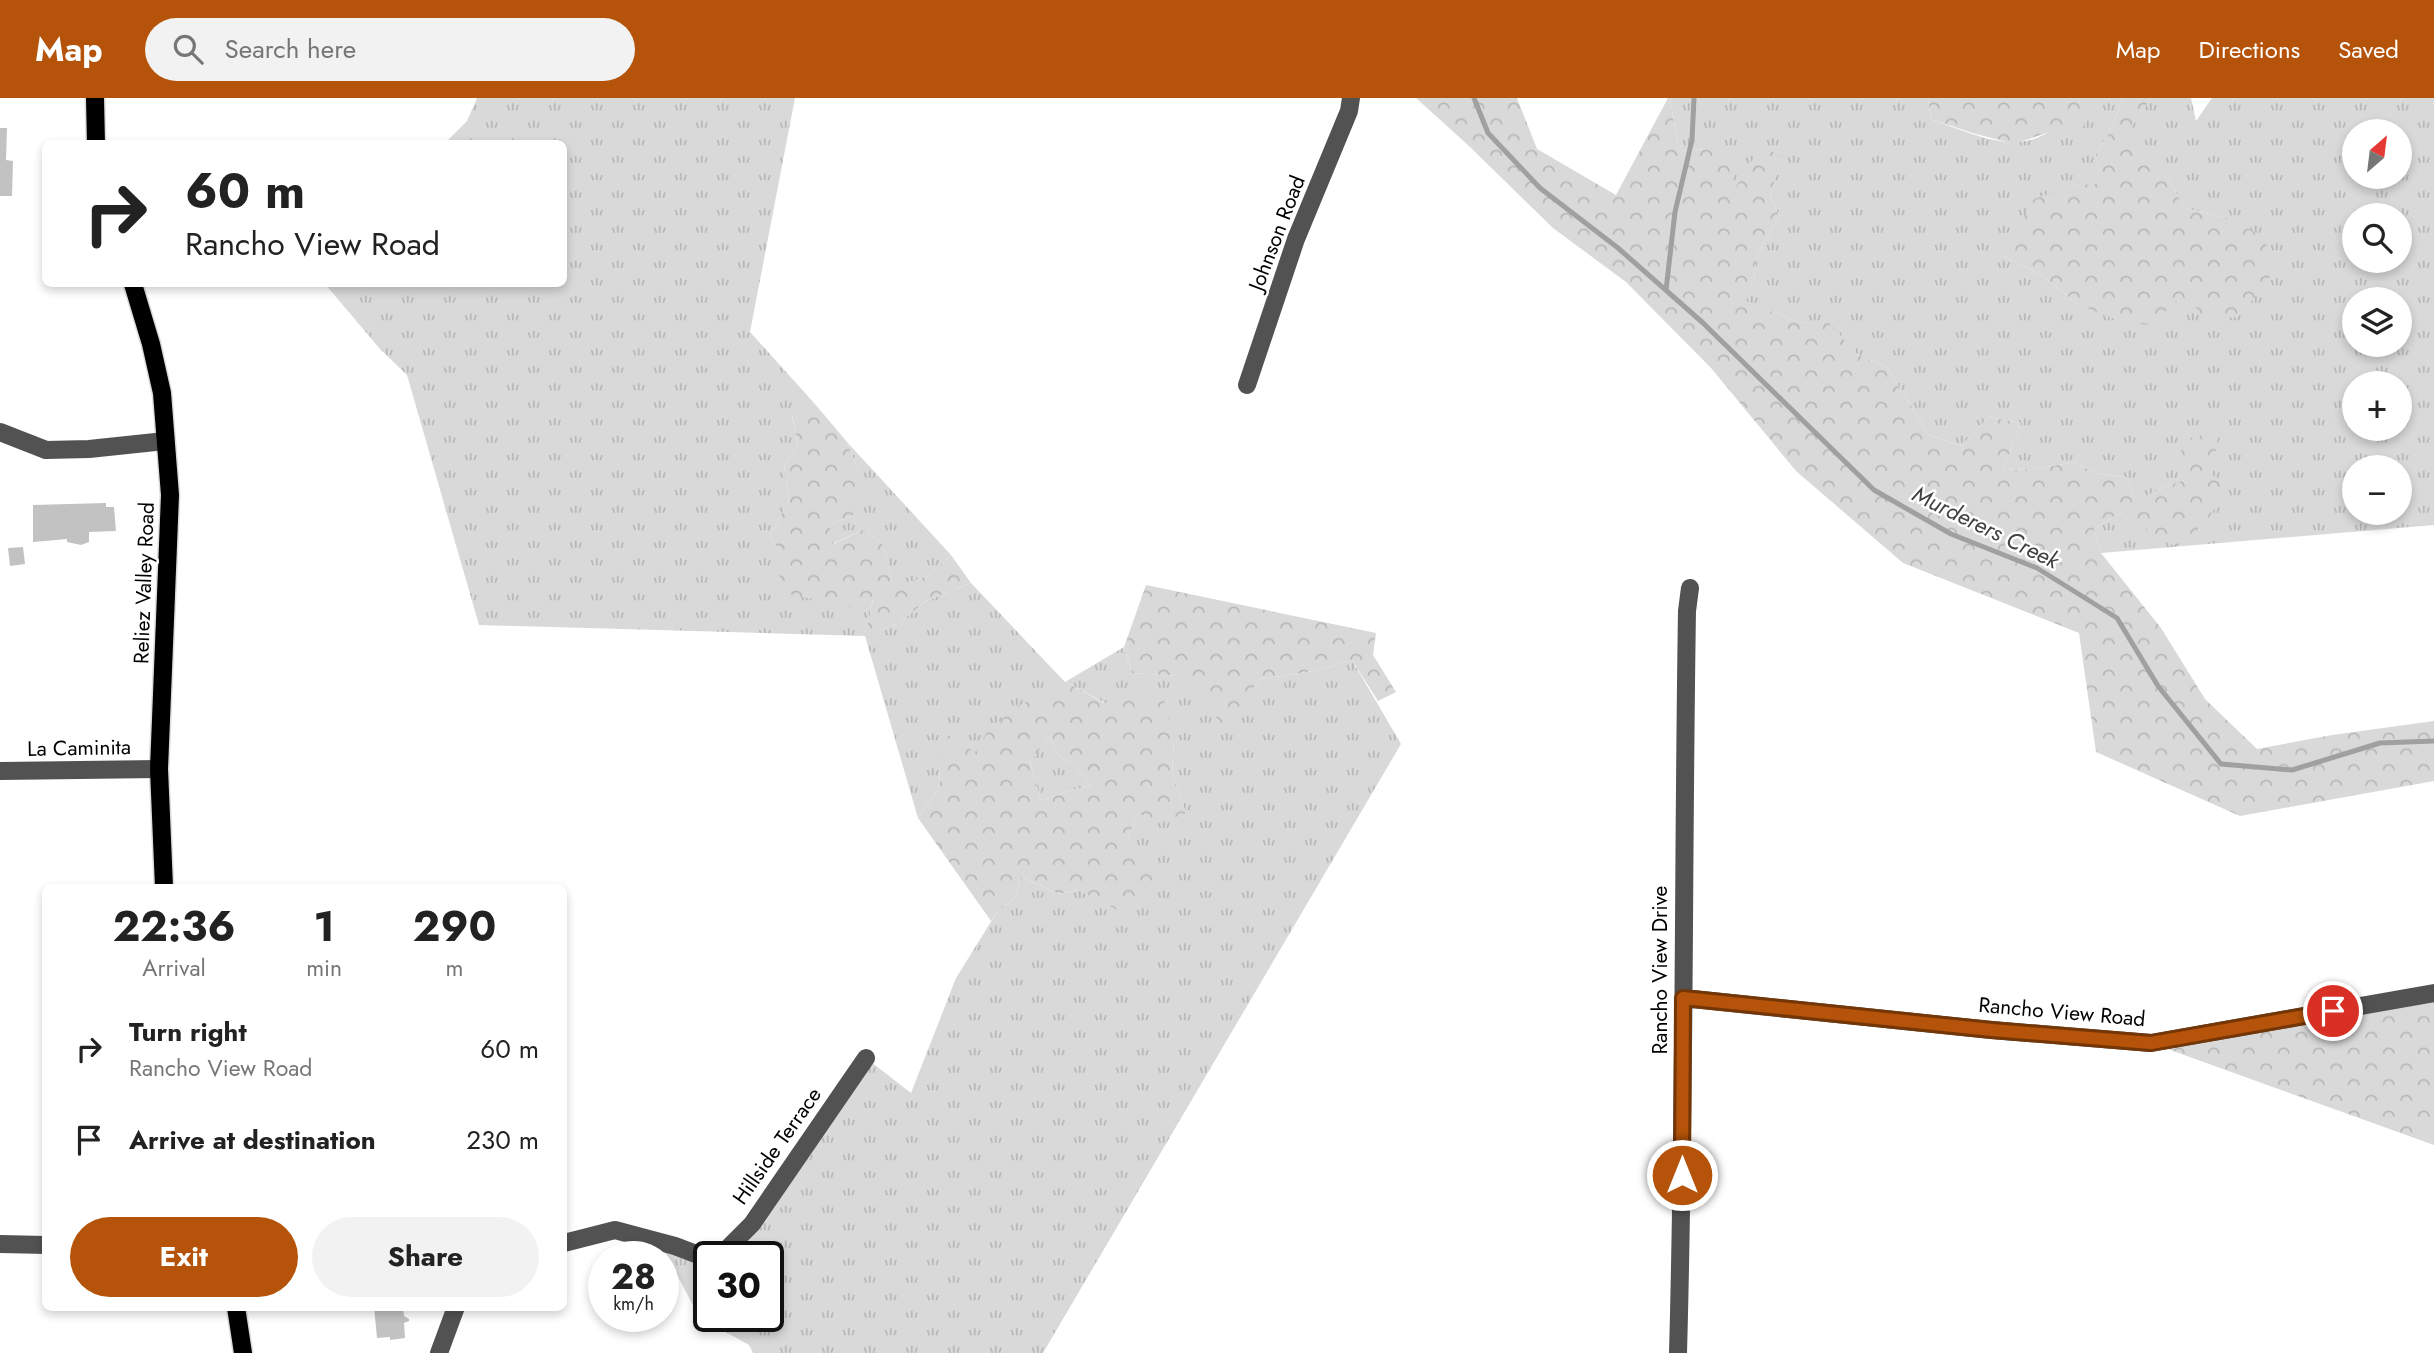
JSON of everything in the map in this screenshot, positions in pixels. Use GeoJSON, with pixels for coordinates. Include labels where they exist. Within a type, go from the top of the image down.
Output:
{"type":"FeatureCollection","features":[{"type":"Feature","properties":{"kind":"main road"},"geometry":{"type":"LineString","coordinates":[[95,98],[96,140]]}},
{"type":"Feature","properties":{"kind":"main road","name":"Reliez Valley Road"},"geometry":{"type":"LineString","coordinates":[[134,287],[159,381],[170,495],[159,769],[164,884]]}},
{"type":"Feature","properties":{"kind":"main road"},"geometry":{"type":"LineString","coordinates":[[237,1311],[243,1353]]}},
{"type":"Feature","properties":{"kind":"street","name":"Johnson Road"},"geometry":{"type":"LineString","coordinates":[[1247,384],[1296,239],[1349,111],[1351,98]]}},
{"type":"Feature","properties":{"kind":"street"},"geometry":{"type":"LineString","coordinates":[[0,432],[46,450],[89,449],[165,441]]}},
{"type":"Feature","properties":{"kind":"street","name":"Rancho View Drive"},"geometry":{"type":"LineString","coordinates":[[1678,1353],[1682,1200],[1683,825],[1687,611],[1690,588]]}},
{"type":"Feature","properties":{"kind":"street","name":"La Caminita"},"geometry":{"type":"LineString","coordinates":[[0,771],[159,769]]}},
{"type":"Feature","properties":{"kind":"street","name":"Rancho View Road"},"geometry":{"type":"LineString","coordinates":[[1683,998],[1992,1030],[2151,1043],[2434,993]]}},
{"type":"Feature","properties":{"kind":"street","name":"Hillside Terrace"},"geometry":{"type":"LineString","coordinates":[[734,1241],[751,1223],[866,1058]]}},
{"type":"Feature","properties":{"kind":"street"},"geometry":{"type":"LineString","coordinates":[[567,1242],[615,1230],[693,1253]]}},
{"type":"Feature","properties":{"kind":"street"},"geometry":{"type":"LineString","coordinates":[[0,1244],[42,1245]]}},
{"type":"Feature","properties":{"kind":"street"},"geometry":{"type":"LineString","coordinates":[[439,1353],[455,1311]]}},
{"type":"Feature","properties":{"kind":"green space"},"geometry":{"type":"Polygon","coordinates":[[[477,98],[795,98],[750,332],[815,404],[792,416],[798,445],[784,465],[789,500],[770,536],[780,552],[780,592],[873,599],[866,635],[899,623],[926,601],[971,583],[1065,682],[1124,647],[1132,673],[1179,676],[1224,725],[1260,679],[1320,670],[1352,660],[1401,744],[1043,1353],[753,1353],[749,1345],[726,1332],[784,1332],[784,1241],[731,1241],[866,1058],[911,1093],[956,978],[997,912],[1016,897],[1021,877],[1059,894],[1078,890],[1118,909],[1128,838],[1138,813],[1186,813],[1172,773],[1174,740],[1066,682],[975,752],[939,766],[940,786],[918,818],[865,636],[479,625],[407,375],[380,349],[328,287],[567,287],[567,140],[448,140],[467,121],[477,98]]]}},
{"type":"Feature","properties":{"kind":"green space"},"geometry":{"type":"Polygon","coordinates":[[[1416,98],[1517,98],[1537,149],[1616,195],[1668,98],[1679,151],[1705,149],[1738,159],[1728,200],[1760,147],[1783,156],[1770,194],[1779,217],[1757,255],[1754,279],[1746,301],[1798,322],[1829,323],[1858,355],[1887,367],[1929,435],[1961,446],[1989,417],[2021,423],[2003,470],[2035,469],[2075,462],[2095,473],[2129,478],[2134,502],[2187,479],[2179,440],[2219,432],[2212,474],[2226,490],[2208,519],[2176,547],[2120,513],[2094,529],[2101,553],[2161,628],[2205,699],[2257,749],[2332,735],[2434,721],[2434,781],[2240,816],[2096,752],[2079,633],[1903,563],[1796,471],[1711,368],[1626,282],[1553,228],[1416,98]]]}},
{"type":"Feature","properties":{"kind":"green space"},"geometry":{"type":"Polygon","coordinates":[[[1670,98],[1928,98],[1931,119],[1974,135],[2005,142],[2021,142],[2048,132],[2080,100],[2077,98],[2123,98],[2111,129],[2095,156],[2106,184],[2069,186],[2002,255],[2041,275],[2079,305],[2177,301],[2237,317],[2278,264],[2227,218],[2186,209],[2170,183],[2129,130],[2151,98],[2191,98],[2196,121],[2212,98],[2434,98],[2434,525],[2101,553],[2094,529],[2120,513],[2176,546],[2187,479],[2164,487],[2134,503],[2129,478],[2095,473],[2075,462],[2035,469],[2003,470],[2021,423],[1989,417],[1961,446],[1929,435],[1887,367],[1858,355],[1829,324],[1798,322],[1745,301],[1754,279],[1757,255],[1779,217],[1770,194],[1782,156],[1727,203],[1705,149],[1679,151],[1670,98]]]}},
{"type":"Feature","properties":{"kind":"green space"},"geometry":{"type":"Polygon","coordinates":[[[1928,98],[2077,98],[2080,100],[2084,126],[2046,133],[2015,144],[1931,119],[1928,98]]]}},
{"type":"Feature","properties":{"kind":"green space"},"geometry":{"type":"Polygon","coordinates":[[[2123,98],[2151,98],[2130,130],[2186,209],[2227,218],[2260,235],[2278,264],[2262,289],[2237,317],[2204,319],[2195,306],[2177,301],[2150,325],[2125,323],[2079,305],[2041,275],[2002,255],[2034,199],[2069,186],[2105,183],[2095,156],[2111,129],[2123,98]]]}},
{"type":"Feature","properties":{"kind":"green space"},"geometry":{"type":"Polygon","coordinates":[[[815,404],[847,442],[859,472],[863,495],[852,516],[830,524],[831,545],[865,529],[883,545],[893,586],[929,576],[951,555],[971,583],[926,601],[899,623],[865,636],[873,600],[850,607],[779,592],[780,552],[770,536],[789,500],[784,465],[798,445],[792,415],[815,404]]]}},
{"type":"Feature","properties":{"kind":"green space"},"geometry":{"type":"Polygon","coordinates":[[[847,442],[951,555],[929,576],[893,587],[883,545],[865,529],[830,545],[830,524],[852,516],[859,472],[847,442]]]}},
{"type":"Feature","properties":{"kind":"green space"},"geometry":{"type":"Polygon","coordinates":[[[1146,585],[1376,633],[1373,655],[1396,692],[1378,701],[1352,660],[1320,670],[1260,679],[1224,726],[1179,676],[1132,673],[1124,647],[1146,585]]]}},
{"type":"Feature","properties":{"kind":"green space"},"geometry":{"type":"Polygon","coordinates":[[[1066,682],[1104,703],[1163,695],[1174,740],[1172,773],[1186,813],[1160,823],[1138,813],[1128,838],[1158,863],[1148,895],[1118,910],[1078,890],[1059,894],[1021,877],[1016,897],[997,912],[991,921],[918,818],[940,786],[939,766],[946,734],[975,752],[989,729],[1020,705],[1066,682]],[[1050,737],[1030,761],[1041,801],[1067,791],[1092,786],[1074,764],[1059,756],[1050,737]]]}},
{"type":"Feature","properties":{"kind":"green space"},"geometry":{"type":"Polygon","coordinates":[[[1050,737],[1059,756],[1074,764],[1092,786],[1067,791],[1041,801],[1030,761],[1050,737]]]}},
{"type":"Feature","properties":{"kind":"green space"},"geometry":{"type":"Polygon","coordinates":[[[2434,993],[2434,1145],[2151,1043],[2434,993]]]}},
{"type":"Feature","properties":{"kind":"green space"},"geometry":{"type":"Polygon","coordinates":[[[679,1249],[693,1253],[693,1305],[679,1279],[679,1249]]]}},
{"type":"Feature","properties":{"kind":"building"},"geometry":{"type":"Polygon","coordinates":[[[0,128],[7,128],[6,160],[13,161],[12,196],[0,196],[0,128]]]}},
{"type":"Feature","properties":{"kind":"building"},"geometry":{"type":"Polygon","coordinates":[[[106,503],[106,507],[114,507],[116,531],[89,532],[89,542],[81,545],[67,542],[67,539],[33,542],[33,505],[106,503]]]}},
{"type":"Feature","properties":{"kind":"building"},"geometry":{"type":"Polygon","coordinates":[[[23,547],[25,564],[10,566],[8,548],[23,547]]]}},
{"type":"Feature","properties":{"kind":"building"},"geometry":{"type":"Polygon","coordinates":[[[374,1311],[403,1311],[404,1316],[409,1319],[404,1323],[405,1338],[377,1338],[374,1311]]]}},
{"type":"Feature","properties":{"kind":"waterway","name":"Murderers Creek"},"geometry":{"type":"LineString","coordinates":[[1474,98],[1488,133],[1540,188],[1618,248],[1702,322],[1874,490],[1951,534],[2037,568],[2117,618],[2158,686],[2221,764],[2292,770],[2380,743],[2434,741]]}},
{"type":"Feature","properties":{"kind":"waterway"},"geometry":{"type":"LineString","coordinates":[[1666,290],[1675,212],[1692,140],[1694,98]]}},
{"type":"Feature","properties":{"kind":"route"},"geometry":{"type":"LineString","coordinates":[[1682,1175],[1683,998],[1992,1030],[2151,1043],[2333,1011]]}}]}
